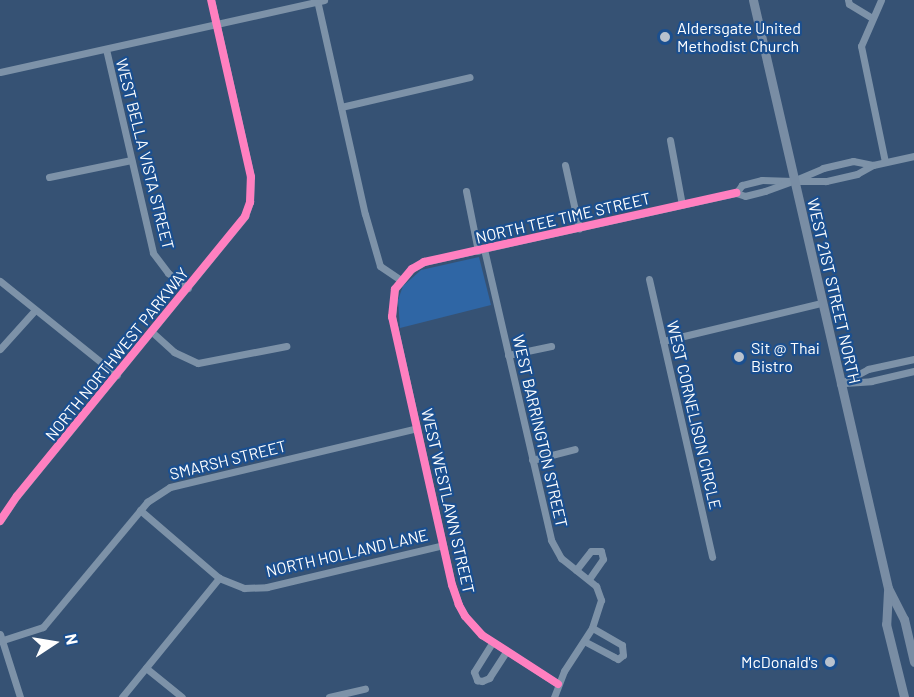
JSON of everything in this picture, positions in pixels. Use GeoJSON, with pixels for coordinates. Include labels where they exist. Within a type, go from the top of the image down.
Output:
{"type":"FeatureCollection","features":[{"type":"Feature","properties":{"kind":"main road","name":"WEST 21ST STREET NORTH"},"geometry":{"type":"LineString","coordinates":[[753,0],[888,588],[904,619],[914,662]]}},
{"type":"Feature","properties":{"kind":"main road","name":"WEST 21ST STREET NORTH"},"geometry":{"type":"LineString","coordinates":[[888,588],[886,624],[904,697]]}},
{"type":"Feature","properties":{"kind":"street"},"geometry":{"type":"LineString","coordinates":[[211,0],[216,24]]}},
{"type":"Feature","properties":{"kind":"street"},"geometry":{"type":"LineString","coordinates":[[848,0],[849,4],[872,18]]}},
{"type":"Feature","properties":{"kind":"street"},"geometry":{"type":"LineString","coordinates":[[0,72],[319,1],[341,107],[380,266],[401,280]]}},
{"type":"Feature","properties":{"kind":"street"},"geometry":{"type":"LineString","coordinates":[[878,1],[861,46],[885,162]]}},
{"type":"Feature","properties":{"kind":"street","name":"NORTH NORTHWEST PARKWAY"},"geometry":{"type":"LineString","coordinates":[[0,521],[17,496],[245,216],[250,202],[251,177],[216,24]]}},
{"type":"Feature","properties":{"kind":"street","name":"WEST BELLA VISTA STREET"},"geometry":{"type":"LineString","coordinates":[[106,49],[153,253],[168,273],[188,288]]}},
{"type":"Feature","properties":{"kind":"street"},"geometry":{"type":"LineString","coordinates":[[341,107],[470,77]]}},
{"type":"Feature","properties":{"kind":"street"},"geometry":{"type":"LineString","coordinates":[[670,140],[682,204]]}},
{"type":"Feature","properties":{"kind":"street","name":"NORTH TEE TIME STREET"},"geometry":{"type":"LineString","coordinates":[[736,193],[742,185],[762,180],[826,181],[857,174],[873,165],[914,156]]}},
{"type":"Feature","properties":{"kind":"street"},"geometry":{"type":"LineString","coordinates":[[49,177],[131,160]]}},
{"type":"Feature","properties":{"kind":"street","name":"NORTH TEE TIME STREET"},"geometry":{"type":"LineString","coordinates":[[401,280],[412,268],[424,262],[682,204],[736,193],[745,196],[793,181],[823,168],[853,161],[873,165]]}},
{"type":"Feature","properties":{"kind":"street"},"geometry":{"type":"LineString","coordinates":[[565,165],[579,228]]}},
{"type":"Feature","properties":{"kind":"street","name":"WEST BARRINGTON STREET"},"geometry":{"type":"LineString","coordinates":[[466,191],[508,355],[551,540],[561,558],[589,579]]}},
{"type":"Feature","properties":{"kind":"street","name":"WEST CORNELISON CIRCLE"},"geometry":{"type":"LineString","coordinates":[[649,279],[712,556]]}},
{"type":"Feature","properties":{"kind":"street"},"geometry":{"type":"LineString","coordinates":[[0,280],[117,375]]}},
{"type":"Feature","properties":{"kind":"street","name":"WEST WESTLAWN STREET"},"geometry":{"type":"LineString","coordinates":[[401,280],[392,300],[392,317],[452,585],[465,616],[476,630],[492,643],[558,684]]}},
{"type":"Feature","properties":{"kind":"street"},"geometry":{"type":"LineString","coordinates":[[663,340],[821,303]]}},
{"type":"Feature","properties":{"kind":"street"},"geometry":{"type":"LineString","coordinates":[[0,349],[35,310]]}},
{"type":"Feature","properties":{"kind":"street"},"geometry":{"type":"LineString","coordinates":[[152,332],[174,352],[198,363],[286,346]]}},
{"type":"Feature","properties":{"kind":"street"},"geometry":{"type":"LineString","coordinates":[[508,355],[551,346]]}},
{"type":"Feature","properties":{"kind":"street"},"geometry":{"type":"LineString","coordinates":[[840,384],[868,369],[914,359]]}},
{"type":"Feature","properties":{"kind":"street"},"geometry":{"type":"LineString","coordinates":[[840,384],[871,381],[914,371]]}},
{"type":"Feature","properties":{"kind":"street","name":"SMARSH STREET"},"geometry":{"type":"LineString","coordinates":[[1,638],[43,627],[147,502],[170,487],[417,428]]}},
{"type":"Feature","properties":{"kind":"street"},"geometry":{"type":"LineString","coordinates":[[532,460],[575,449]]}},
{"type":"Feature","properties":{"kind":"street","name":"NORTH HOLLAND LANE"},"geometry":{"type":"LineString","coordinates":[[140,510],[219,578],[244,588],[267,587],[443,545]]}},
{"type":"Feature","properties":{"kind":"street"},"geometry":{"type":"LineString","coordinates":[[554,697],[558,684],[592,628],[601,600],[596,586],[589,579],[603,559],[601,551],[591,551],[576,570]]}},
{"type":"Feature","properties":{"kind":"street"},"geometry":{"type":"LineString","coordinates":[[122,697],[219,578]]}},
{"type":"Feature","properties":{"kind":"street"},"geometry":{"type":"LineString","coordinates":[[584,641],[618,659],[623,655],[622,645],[592,628]]}},
{"type":"Feature","properties":{"kind":"street"},"geometry":{"type":"LineString","coordinates":[[1,638],[20,697]]}},
{"type":"Feature","properties":{"kind":"street"},"geometry":{"type":"LineString","coordinates":[[492,643],[476,668],[474,675],[477,680],[482,681],[489,678],[506,652]]}},
{"type":"Feature","properties":{"kind":"street"},"geometry":{"type":"LineString","coordinates":[[146,668],[182,697]]}},
{"type":"Feature","properties":{"kind":"street"},"geometry":{"type":"LineString","coordinates":[[329,697],[365,689]]}},
{"type":"Feature","properties":{"kind":"shaded area"},"geometry":{"type":"Polygon","coordinates":[[[479,257],[491,305],[400,328],[398,300],[403,286],[421,270],[479,257]]]}},
{"type":"Feature","properties":{"kind":"cycle path"},"geometry":{"type":"LineString","coordinates":[[0,521],[17,496],[245,216],[250,202],[251,177],[211,0]]}},
{"type":"Feature","properties":{"kind":"cycle path"},"geometry":{"type":"LineString","coordinates":[[558,684],[482,635],[465,616],[459,605],[452,585],[392,317],[395,289],[412,269],[424,262],[736,193]]}},
{"type":"Feature","properties":{"kind":"place","name":"Aldersgate United Methodist Church"},"geometry":{"type":"Point","coordinates":[665,37]}},
{"type":"Feature","properties":{"kind":"place","name":"Sit @ Thai Bistro"},"geometry":{"type":"Point","coordinates":[739,357]}},
{"type":"Feature","properties":{"kind":"place","name":"McDonald's"},"geometry":{"type":"Point","coordinates":[830,662]}}]}
